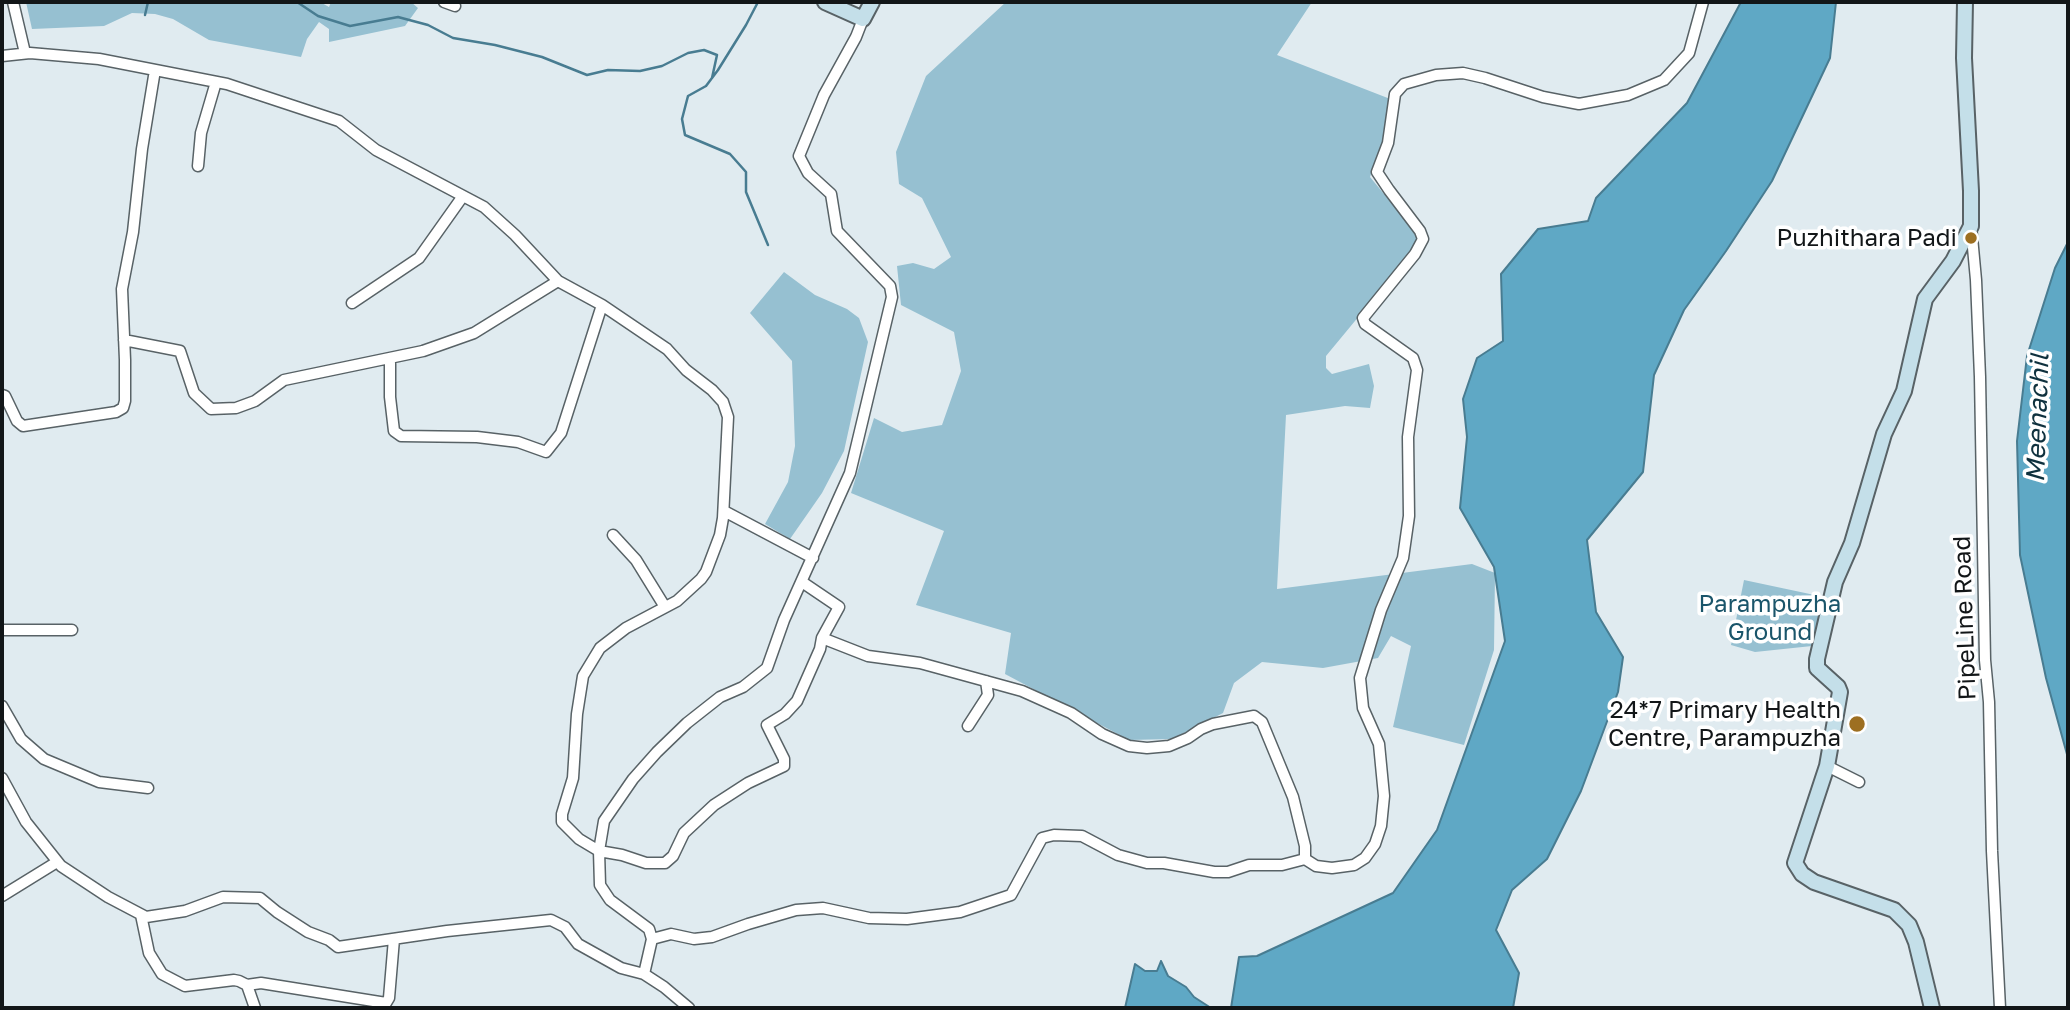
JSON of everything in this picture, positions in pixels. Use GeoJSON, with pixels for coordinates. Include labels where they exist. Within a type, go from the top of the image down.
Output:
{"type":"FeatureCollection","features":[{"type":"Feature","properties":{"kind":"main road"},"geometry":{"type":"LineString","coordinates":[[825,2],[863,19],[873,2]]}},
{"type":"Feature","properties":{"kind":"main road"},"geometry":{"type":"LineString","coordinates":[[1932,1008],[1916,942],[1909,925],[1894,910],[1814,882],[1802,874],[1794,863],[1826,766],[1840,690],[1817,668],[1835,582],[1852,542],[1884,434],[1904,391],[1925,299],[1953,261],[1971,226],[1964,58],[1965,2]]}},
{"type":"Feature","properties":{"kind":"street"},"geometry":{"type":"LineString","coordinates":[[13,2],[25,53]]}},
{"type":"Feature","properties":{"kind":"street"},"geometry":{"type":"LineString","coordinates":[[444,2],[455,6]]}},
{"type":"Feature","properties":{"kind":"street"},"geometry":{"type":"LineString","coordinates":[[652,939],[671,934],[694,939],[712,937],[796,910],[822,908],[869,918],[907,919],[960,912],[1011,895],[1042,838],[1054,835],[1082,836],[1118,855],[1147,863],[1164,863],[1214,872],[1306,859],[1316,866],[1332,868],[1354,865],[1365,858],[1376,844],[1384,796],[1379,744],[1363,708],[1360,678],[1381,610],[1403,558],[1409,516],[1408,438],[1417,370],[1413,358],[1365,324],[1363,318],[1415,254],[1423,239],[1377,172],[1388,143],[1395,94],[1404,84],[1436,75],[1463,73],[1544,97],[1579,104],[1628,95],[1664,80],[1689,53],[1703,2]]}},
{"type":"Feature","properties":{"kind":"street"},"geometry":{"type":"LineString","coordinates":[[644,974],[652,939],[649,929],[611,900],[600,885],[599,850],[604,821],[633,779],[687,723],[720,697],[743,687],[767,668],[784,620],[850,473],[892,297],[890,286],[837,231],[831,194],[808,173],[799,156],[824,94],[863,19]]}},
{"type":"Feature","properties":{"kind":"street"},"geometry":{"type":"LineString","coordinates":[[2,56],[25,53],[99,59],[227,83],[340,121],[376,150],[484,207],[515,235],[558,281],[602,305],[667,349],[686,370],[723,402],[728,417],[724,512],[720,535],[706,572],[677,601],[626,628],[600,648],[586,668],[581,683],[573,778],[562,814],[562,822],[579,839],[599,850],[646,863],[665,863],[673,856],[684,833],[713,805],[748,783],[784,766],[784,758],[767,725],[785,714],[797,701],[820,649],[822,638],[839,607],[802,582]]}},
{"type":"Feature","properties":{"kind":"street"},"geometry":{"type":"LineString","coordinates":[[2,382],[3,395],[23,426],[116,412],[123,408],[122,289],[133,232],[142,149],[155,70]]}},
{"type":"Feature","properties":{"kind":"street"},"geometry":{"type":"LineString","coordinates":[[198,166],[201,133],[216,82]]}},
{"type":"Feature","properties":{"kind":"street"},"geometry":{"type":"LineString","coordinates":[[352,303],[419,258],[463,196]]}},
{"type":"Feature","properties":{"kind":"street","name":"PipeLine Road"},"geometry":{"type":"LineString","coordinates":[[1971,226],[1979,363],[1984,660],[1989,702],[2000,1008]]}},
{"type":"Feature","properties":{"kind":"street"},"geometry":{"type":"LineString","coordinates":[[124,340],[180,351],[194,393],[211,409],[236,408],[256,401],[284,380],[390,359],[474,334],[558,281]]}},
{"type":"Feature","properties":{"kind":"street"},"geometry":{"type":"LineString","coordinates":[[390,359],[390,397],[394,431],[401,436],[477,437],[518,442],[546,452],[561,433],[602,305]]}},
{"type":"Feature","properties":{"kind":"street"},"geometry":{"type":"LineString","coordinates":[[724,512],[813,558]]}},
{"type":"Feature","properties":{"kind":"street"},"geometry":{"type":"LineString","coordinates":[[613,535],[636,560],[665,607]]}},
{"type":"Feature","properties":{"kind":"street"},"geometry":{"type":"LineString","coordinates":[[2,630],[72,630]]}},
{"type":"Feature","properties":{"kind":"street"},"geometry":{"type":"LineString","coordinates":[[822,638],[868,656],[920,663],[1005,685],[1036,696],[1070,713],[1114,741],[1129,746],[1169,746],[1201,729],[1254,716],[1262,722],[1293,797],[1306,859]]}},
{"type":"Feature","properties":{"kind":"street"},"geometry":{"type":"LineString","coordinates":[[968,726],[988,695],[986,681]]}},
{"type":"Feature","properties":{"kind":"street"},"geometry":{"type":"LineString","coordinates":[[2,706],[21,738],[44,760],[99,782],[148,788]]}},
{"type":"Feature","properties":{"kind":"street"},"geometry":{"type":"LineString","coordinates":[[1826,766],[1859,782]]}},
{"type":"Feature","properties":{"kind":"street"},"geometry":{"type":"LineString","coordinates":[[2,778],[26,821],[61,866],[108,897],[146,917],[185,911],[223,897],[260,898],[308,932],[329,940],[338,947],[447,931],[551,920],[565,927],[578,944],[621,968],[644,974],[689,1008]]}},
{"type":"Feature","properties":{"kind":"street"},"geometry":{"type":"LineString","coordinates":[[2,896],[57,862]]}},
{"type":"Feature","properties":{"kind":"street"},"geometry":{"type":"LineString","coordinates":[[141,915],[149,953],[162,974],[185,986],[234,979],[247,985],[261,984],[386,1003],[389,998],[394,939]]}},
{"type":"Feature","properties":{"kind":"street"},"geometry":{"type":"LineString","coordinates":[[247,985],[255,1008]]}},
{"type":"Feature","properties":{"kind":"green space"},"geometry":{"type":"Polygon","coordinates":[[[26,2],[320,2],[329,7],[331,2],[411,2],[418,8],[405,26],[329,42],[329,29],[319,22],[307,39],[301,57],[209,40],[173,19],[155,14],[132,13],[104,26],[32,29],[26,2]]]}},
{"type":"Feature","properties":{"kind":"green space"},"geometry":{"type":"Polygon","coordinates":[[[1006,2],[1312,2],[1277,55],[1398,102],[1370,177],[1422,240],[1326,356],[1326,368],[1332,374],[1369,364],[1374,386],[1370,408],[1345,406],[1286,415],[1277,589],[1472,564],[1495,573],[1494,650],[1464,745],[1393,727],[1411,646],[1391,636],[1378,658],[1323,668],[1262,662],[1234,683],[1223,713],[1172,739],[1129,740],[1005,674],[1011,633],[916,605],[944,531],[851,493],[874,418],[902,432],[942,425],[961,371],[954,332],[901,305],[897,266],[913,263],[934,269],[951,257],[922,198],[899,184],[896,152],[926,76],[1006,2]]]}},
{"type":"Feature","properties":{"kind":"green space"},"geometry":{"type":"Polygon","coordinates":[[[784,272],[815,295],[847,309],[859,318],[868,342],[844,451],[822,493],[790,539],[765,524],[788,482],[795,446],[792,361],[750,313],[784,272]]]}},
{"type":"Feature","properties":{"kind":"green space","name":"Parampuzha Ground"},"geometry":{"type":"Polygon","coordinates":[[[1744,580],[1824,597],[1812,646],[1755,652],[1731,645],[1744,580]]]}},
{"type":"Feature","properties":{"kind":"water"},"geometry":{"type":"Polygon","coordinates":[[[1741,2],[1836,2],[1830,58],[1772,181],[1684,310],[1654,375],[1643,472],[1587,540],[1596,612],[1623,657],[1618,692],[1581,791],[1547,859],[1512,890],[1496,930],[1519,973],[1513,1008],[1231,1008],[1239,957],[1257,956],[1393,893],[1437,830],[1505,641],[1494,567],[1460,508],[1467,437],[1463,399],[1477,358],[1503,341],[1501,274],[1538,229],[1588,221],[1596,198],[1687,103],[1741,2]]]}},
{"type":"Feature","properties":{"kind":"water","name":"Meenachil"},"geometry":{"type":"Polygon","coordinates":[[[2068,242],[2068,758],[2046,678],[2020,555],[2017,441],[2027,356],[2055,268],[2068,242]]]}},
{"type":"Feature","properties":{"kind":"water"},"geometry":{"type":"Polygon","coordinates":[[[1161,961],[1168,976],[1211,1008],[1125,1008],[1135,964],[1145,971],[1157,971],[1161,961]]]}},
{"type":"Feature","properties":{"kind":"waterway"},"geometry":{"type":"LineString","coordinates":[[145,15],[148,2]]}},
{"type":"Feature","properties":{"kind":"waterway"},"geometry":{"type":"LineString","coordinates":[[297,2],[318,16],[350,26],[398,17],[428,25],[453,38],[542,57],[587,75],[608,70],[640,71],[662,66],[688,53],[704,50],[717,55],[712,78]]}},
{"type":"Feature","properties":{"kind":"waterway"},"geometry":{"type":"LineString","coordinates":[[758,2],[718,70],[706,86],[688,96],[682,119],[685,135],[730,154],[746,172],[746,192],[768,245]]}},
{"type":"Feature","properties":{"kind":"place","name":"Puzhithara Padi"},"geometry":{"type":"Point","coordinates":[1971,238]}},
{"type":"Feature","properties":{"kind":"place","name":"24*7 Primary Health Centre, Parampuzha"},"geometry":{"type":"Point","coordinates":[1857,724]}}]}
